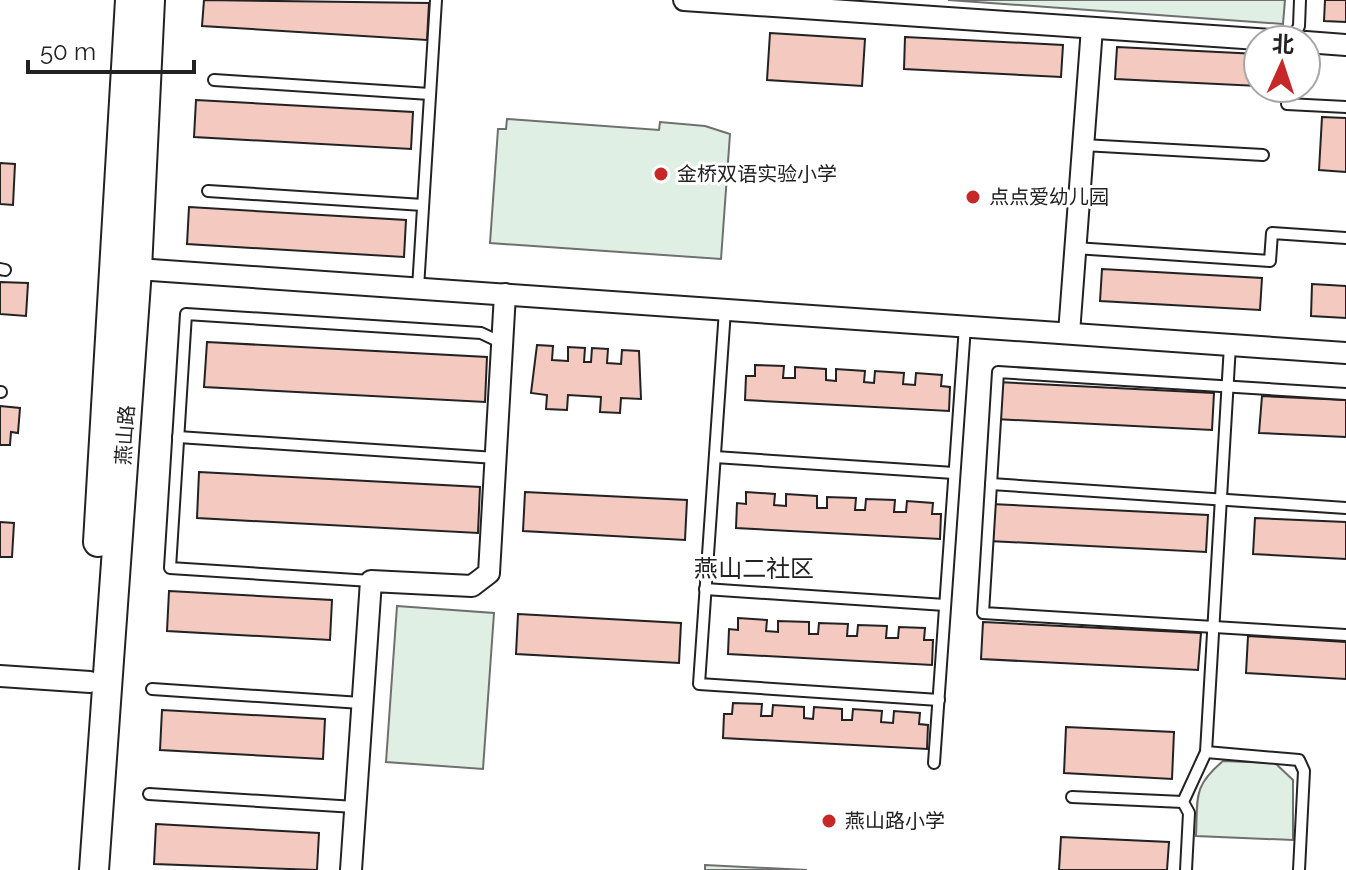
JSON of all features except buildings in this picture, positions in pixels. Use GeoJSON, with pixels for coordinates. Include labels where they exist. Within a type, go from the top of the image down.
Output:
{"type":"FeatureCollection","features":[{"type":"Feature","properties":{"kind":"main road","name":"燕山路"},"geometry":{"type":"LineString","coordinates":[[75,870],[90,682],[130,0]]}},
{"type":"Feature","properties":{"kind":"main road","name":"燕山路"},"geometry":{"type":"LineString","coordinates":[[94,870],[137,269],[150,0]]}},
{"type":"Feature","properties":{"kind":"street"},"geometry":{"type":"LineString","coordinates":[[684,0],[875,6],[1092,28],[1242,38]]}},
{"type":"Feature","properties":{"kind":"street"},"geometry":{"type":"LineString","coordinates":[[1069,333],[1092,28]]}},
{"type":"Feature","properties":{"kind":"street"},"geometry":{"type":"LineString","coordinates":[[1322,43],[1346,45]]}},
{"type":"Feature","properties":{"kind":"street"},"geometry":{"type":"LineString","coordinates":[[137,269],[1346,353]]}},
{"type":"Feature","properties":{"kind":"street"},"geometry":{"type":"LineString","coordinates":[[351,870],[371,581],[472,586],[489,573],[505,294]]}},
{"type":"Feature","properties":{"kind":"street"},"geometry":{"type":"LineString","coordinates":[[0,676],[90,682]]}},
{"type":"Feature","properties":{"kind":"lane"},"geometry":{"type":"LineString","coordinates":[[418,288],[436,0]]}},
{"type":"Feature","properties":{"kind":"lane"},"geometry":{"type":"LineString","coordinates":[[1299,24],[1300,0]]}},
{"type":"Feature","properties":{"kind":"lane"},"geometry":{"type":"LineString","coordinates":[[214,80],[430,94]]}},
{"type":"Feature","properties":{"kind":"lane"},"geometry":{"type":"LineString","coordinates":[[1287,104],[1346,107]]}},
{"type":"Feature","properties":{"kind":"lane"},"geometry":{"type":"LineString","coordinates":[[1083,145],[1263,155]]}},
{"type":"Feature","properties":{"kind":"lane"},"geometry":{"type":"LineString","coordinates":[[208,191],[423,205]]}},
{"type":"Feature","properties":{"kind":"lane"},"geometry":{"type":"LineString","coordinates":[[1075,248],[1270,261],[1272,233],[1346,238]]}},
{"type":"Feature","properties":{"kind":"lane"},"geometry":{"type":"LineString","coordinates":[[725,310],[699,684],[939,700]]}},
{"type":"Feature","properties":{"kind":"lane"},"geometry":{"type":"LineString","coordinates":[[371,581],[170,568],[186,314],[481,333],[502,343]]}},
{"type":"Feature","properties":{"kind":"lane"},"geometry":{"type":"LineString","coordinates":[[934,763],[965,326]]}},
{"type":"Feature","properties":{"kind":"lane"},"geometry":{"type":"LineString","coordinates":[[1183,802],[1206,752],[1230,345]]}},
{"type":"Feature","properties":{"kind":"lane"},"geometry":{"type":"LineString","coordinates":[[1346,394],[998,372],[983,613],[1346,635]]}},
{"type":"Feature","properties":{"kind":"lane"},"geometry":{"type":"LineString","coordinates":[[178,437],[496,458]]}},
{"type":"Feature","properties":{"kind":"lane"},"geometry":{"type":"LineString","coordinates":[[715,457],[954,473]]}},
{"type":"Feature","properties":{"kind":"lane"},"geometry":{"type":"LineString","coordinates":[[991,484],[1346,508]]}},
{"type":"Feature","properties":{"kind":"lane"},"geometry":{"type":"LineString","coordinates":[[705,589],[945,605]]}},
{"type":"Feature","properties":{"kind":"lane"},"geometry":{"type":"LineString","coordinates":[[152,689],[361,703]]}},
{"type":"Feature","properties":{"kind":"lane"},"geometry":{"type":"LineString","coordinates":[[1206,752],[1299,760],[1304,771],[1299,870]]}},
{"type":"Feature","properties":{"kind":"lane"},"geometry":{"type":"LineString","coordinates":[[149,794],[355,807]]}},
{"type":"Feature","properties":{"kind":"lane"},"geometry":{"type":"LineString","coordinates":[[1072,797],[1183,802]]}},
{"type":"Feature","properties":{"kind":"lane"},"geometry":{"type":"LineString","coordinates":[[1183,802],[1189,813],[1186,870]]}},
{"type":"Feature","properties":{"kind":"green space"},"geometry":{"type":"Polygon","coordinates":[[[948,0],[1285,0],[1283,24],[948,0]]]}},
{"type":"Feature","properties":{"kind":"green space"},"geometry":{"type":"Polygon","coordinates":[[[507,119],[659,130],[660,122],[705,126],[730,134],[721,259],[490,243],[498,129],[506,129],[507,119]]]}},
{"type":"Feature","properties":{"kind":"green space"},"geometry":{"type":"Polygon","coordinates":[[[397,606],[494,613],[483,769],[386,762],[397,606]]]}},
{"type":"Feature","properties":{"kind":"green space"},"geometry":{"type":"Polygon","coordinates":[[[1223,761],[1275,763],[1293,780],[1293,840],[1196,836],[1201,786],[1223,761]]]}},
{"type":"Feature","properties":{"kind":"green space"},"geometry":{"type":"Polygon","coordinates":[[[705,865],[807,870],[705,870],[705,865]]]}},
{"type":"Feature","properties":{"kind":"place","name":"金桥双语实验小学"},"geometry":{"type":"Point","coordinates":[661,174]}},
{"type":"Feature","properties":{"kind":"place","name":"点点爱幼儿园"},"geometry":{"type":"Point","coordinates":[973,197]}},
{"type":"Feature","properties":{"kind":"place","name":"燕山路小学"},"geometry":{"type":"Point","coordinates":[829,821]}},
{"type":"Feature","properties":{"kind":"district","name":"燕山二社区"},"geometry":{"type":"Point","coordinates":[754,569]}}]}
